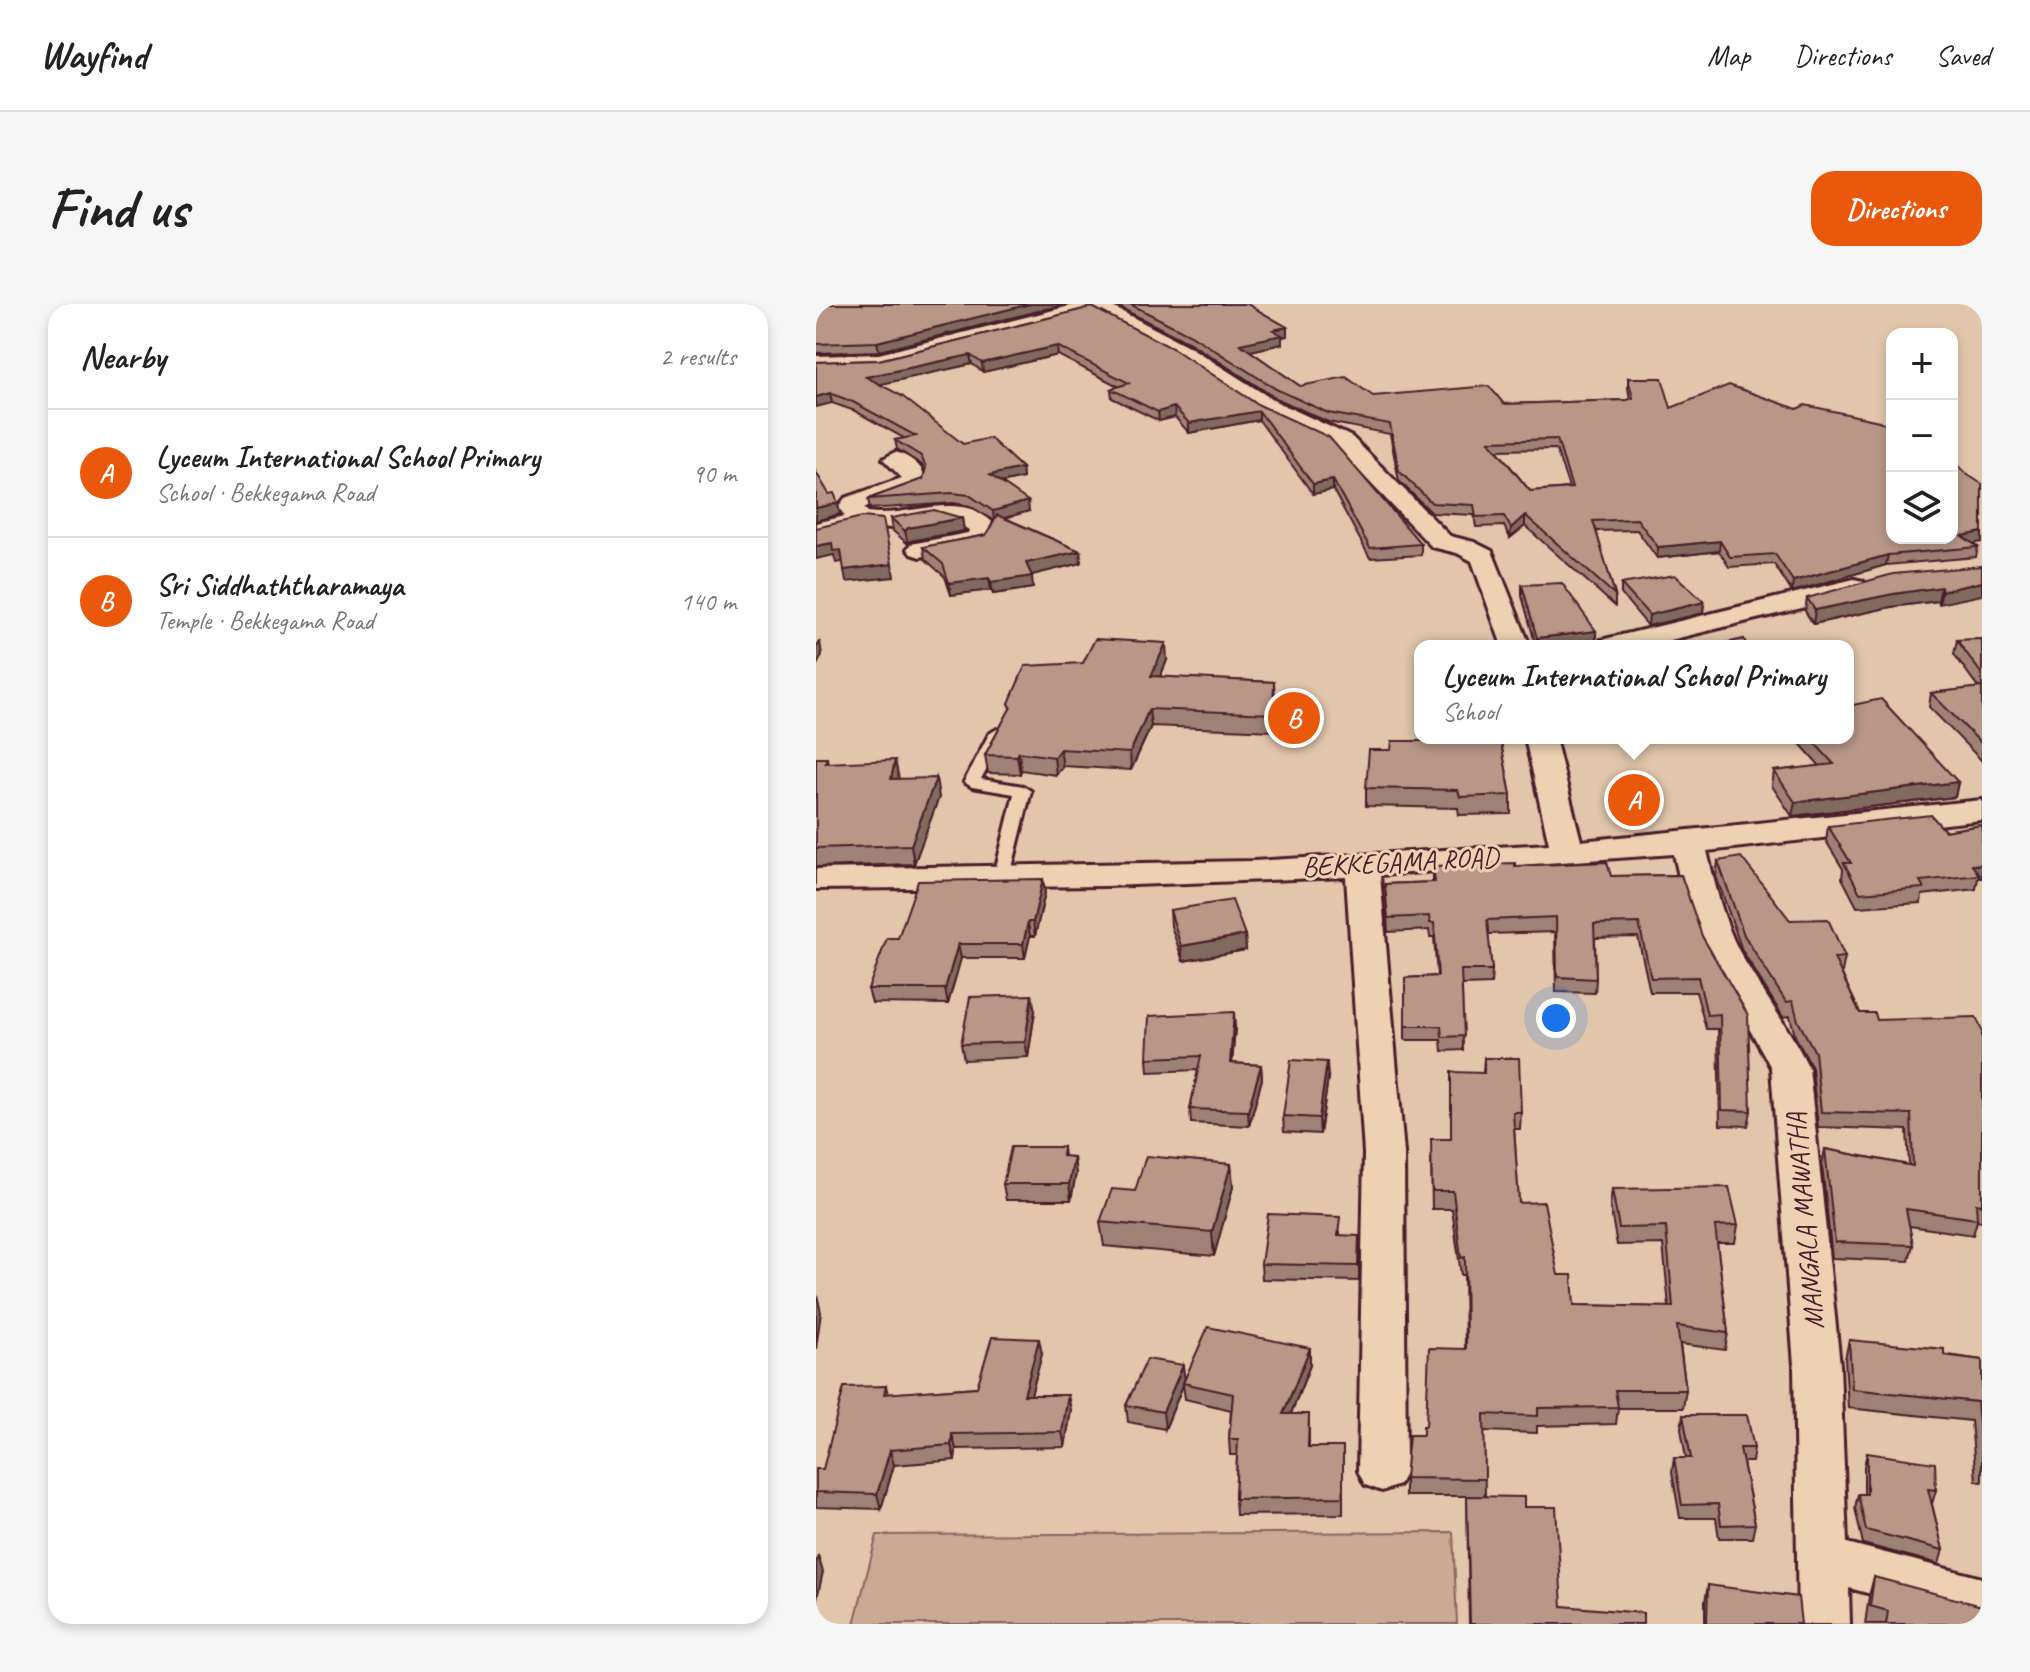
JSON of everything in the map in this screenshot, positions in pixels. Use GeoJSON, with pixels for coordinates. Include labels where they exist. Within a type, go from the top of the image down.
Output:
{"type":"FeatureCollection","features":[{"type":"Feature","properties":{"kind":"street"},"geometry":{"type":"LineString","coordinates":[[816,362],[880,360],[1009,325],[1100,305],[1183,351],[1267,406],[1344,442],[1441,542],[1465,547],[1483,557],[1514,640]]}},
{"type":"Feature","properties":{"kind":"street"},"geometry":{"type":"LineString","coordinates":[[860,518],[850,507],[854,503],[913,482],[914,475],[895,459]]}},
{"type":"Feature","properties":{"kind":"street"},"geometry":{"type":"LineString","coordinates":[[816,531],[850,524],[860,518],[892,520],[946,511],[961,514],[983,527],[978,539],[920,549]]}},
{"type":"Feature","properties":{"kind":"street"},"geometry":{"type":"LineString","coordinates":[[1636,640],[1814,598],[1874,580]]}},
{"type":"Feature","properties":{"kind":"street"},"geometry":{"type":"LineString","coordinates":[[1541,744],[1567,850]]}},
{"type":"Feature","properties":{"kind":"street","name":"BEKKEGAMA ROAD"},"geometry":{"type":"LineString","coordinates":[[816,879],[1001,880],[1362,864],[1688,841],[1982,810]]}},
{"type":"Feature","properties":{"kind":"street","name":"MANGALA MAWATHA"},"geometry":{"type":"LineString","coordinates":[[1688,841],[1701,900],[1721,950],[1772,1031],[1790,1068],[1817,1365],[1824,1624]]}},
{"type":"Feature","properties":{"kind":"street"},"geometry":{"type":"LineString","coordinates":[[1362,864],[1384,1153],[1382,1471]]}},
{"type":"Feature","properties":{"kind":"street"},"geometry":{"type":"LineString","coordinates":[[1824,1559],[1982,1601]]}},
{"type":"Feature","properties":{"kind":"lane"},"geometry":{"type":"LineString","coordinates":[[1001,880],[1023,791],[972,782],[1003,723]]}},
{"type":"Feature","properties":{"kind":"shaded area"},"geometry":{"type":"Polygon","coordinates":[[[1453,1532],[1457,1624],[854,1624],[877,1535],[1453,1532]]]}},
{"type":"Feature","properties":{"kind":"building"},"geometry":{"type":"Polygon","coordinates":[[[816,304],[1030,304],[877,342],[816,344],[816,304]]]}},
{"type":"Feature","properties":{"kind":"building"},"geometry":{"type":"Polygon","coordinates":[[[1130,304],[1247,304],[1287,327],[1273,330],[1282,335],[1240,344],[1300,386],[1346,377],[1373,396],[1489,386],[1504,404],[1627,400],[1633,398],[1628,378],[1662,378],[1671,408],[1729,385],[1797,409],[1805,405],[1879,421],[1886,425],[1886,544],[1958,544],[1958,466],[1982,484],[1982,532],[1962,536],[1978,547],[1888,555],[1793,581],[1775,554],[1730,557],[1720,541],[1658,547],[1637,519],[1593,521],[1615,595],[1525,515],[1511,528],[1504,516],[1476,517],[1474,505],[1432,503],[1399,471],[1390,424],[1328,413],[1276,389],[1191,335],[1130,304]],[[1557,439],[1489,441],[1530,491],[1572,488],[1557,439]]]}},
{"type":"Feature","properties":{"kind":"building"},"geometry":{"type":"Polygon","coordinates":[[[1092,307],[1174,349],[1257,404],[1329,437],[1421,544],[1370,548],[1333,480],[1313,484],[1259,411],[1189,423],[1174,407],[1158,412],[1111,389],[1129,383],[1057,346],[982,363],[970,355],[866,377],[902,396],[963,444],[990,438],[1022,468],[990,475],[1028,501],[993,511],[969,495],[952,493],[868,499],[923,479],[926,467],[921,456],[895,440],[916,436],[830,393],[816,397],[816,362],[879,360],[1092,307]]]}},
{"type":"Feature","properties":{"kind":"building"},"geometry":{"type":"Polygon","coordinates":[[[816,472],[829,494],[834,493],[838,503],[816,508],[816,472]]]}},
{"type":"Feature","properties":{"kind":"building"},"geometry":{"type":"Polygon","coordinates":[[[934,510],[962,518],[905,531],[891,518],[934,510]]]}},
{"type":"Feature","properties":{"kind":"building"},"geometry":{"type":"Polygon","coordinates":[[[997,515],[1080,551],[1026,563],[1032,576],[991,582],[989,578],[949,583],[943,564],[923,547],[986,535],[997,515]]]}},
{"type":"Feature","properties":{"kind":"building"},"geometry":{"type":"Polygon","coordinates":[[[862,517],[883,519],[892,564],[844,570],[841,550],[833,551],[832,543],[816,546],[816,528],[862,517]]]}},
{"type":"Feature","properties":{"kind":"building"},"geometry":{"type":"Polygon","coordinates":[[[1982,566],[1982,582],[1942,591],[1941,587],[1893,594],[1815,610],[1807,598],[1893,574],[1982,566]]]}},
{"type":"Feature","properties":{"kind":"building"},"geometry":{"type":"Polygon","coordinates":[[[1675,575],[1704,602],[1649,615],[1621,584],[1675,575]]]}},
{"type":"Feature","properties":{"kind":"building"},"geometry":{"type":"Polygon","coordinates":[[[1562,583],[1596,631],[1537,638],[1522,585],[1562,583]]]}},
{"type":"Feature","properties":{"kind":"building"},"geometry":{"type":"Polygon","coordinates":[[[1095,639],[1166,643],[1151,676],[1274,682],[1273,714],[1149,709],[1130,753],[1060,749],[1054,757],[1019,752],[1017,756],[985,755],[1011,707],[1009,703],[1025,666],[1083,663],[1095,639]]]}},
{"type":"Feature","properties":{"kind":"building"},"geometry":{"type":"Polygon","coordinates":[[[1982,639],[1982,673],[1981,673],[1957,640],[1982,639]]]}},
{"type":"Feature","properties":{"kind":"building"},"geometry":{"type":"Polygon","coordinates":[[[1982,687],[1982,744],[1931,693],[1982,687]]]}},
{"type":"Feature","properties":{"kind":"building"},"geometry":{"type":"Polygon","coordinates":[[[1881,699],[1958,782],[1795,802],[1774,771],[1834,764],[1816,744],[1854,744],[1854,705],[1881,699]]]}},
{"type":"Feature","properties":{"kind":"building"},"geometry":{"type":"Polygon","coordinates":[[[1392,741],[1501,744],[1511,795],[1460,797],[1458,790],[1366,788],[1369,750],[1391,750],[1392,741]]]}},
{"type":"Feature","properties":{"kind":"building"},"geometry":{"type":"Polygon","coordinates":[[[816,758],[827,758],[825,763],[895,760],[891,779],[936,778],[911,845],[816,848],[816,758]]]}},
{"type":"Feature","properties":{"kind":"building"},"geometry":{"type":"Polygon","coordinates":[[[1931,815],[1945,831],[1982,825],[1982,864],[1972,865],[1979,875],[1920,881],[1924,888],[1860,893],[1844,863],[1851,863],[1828,826],[1931,815]]]}},
{"type":"Feature","properties":{"kind":"building"},"geometry":{"type":"Polygon","coordinates":[[[1741,857],[1790,920],[1828,919],[1845,957],[1834,958],[1860,1013],[1875,1013],[1877,1020],[1976,1017],[1982,1030],[1982,1205],[1976,1204],[1977,1219],[1906,1209],[1913,1245],[1835,1242],[1825,1149],[1913,1166],[1911,1114],[1821,1112],[1815,1052],[1798,1021],[1793,1001],[1786,1002],[1744,935],[1718,861],[1741,857]]]}},
{"type":"Feature","properties":{"kind":"building"},"geometry":{"type":"Polygon","coordinates":[[[1607,862],[1611,876],[1681,875],[1702,936],[1748,1015],[1751,1111],[1722,1110],[1720,1014],[1707,1015],[1698,977],[1651,978],[1639,923],[1594,924],[1596,979],[1557,977],[1556,917],[1487,920],[1492,970],[1461,970],[1464,1036],[1442,1037],[1441,1026],[1405,1026],[1405,978],[1438,976],[1434,923],[1430,923],[1429,916],[1388,918],[1385,884],[1435,882],[1433,866],[1607,862]]]}},
{"type":"Feature","properties":{"kind":"building"},"geometry":{"type":"Polygon","coordinates":[[[1043,879],[1033,922],[1028,922],[1023,944],[958,944],[945,989],[868,989],[887,938],[898,938],[918,881],[1043,879]]]}},
{"type":"Feature","properties":{"kind":"building"},"geometry":{"type":"Polygon","coordinates":[[[1232,900],[1245,935],[1181,946],[1170,910],[1232,900]]]}},
{"type":"Feature","properties":{"kind":"building"},"geometry":{"type":"Polygon","coordinates":[[[1032,995],[1025,1042],[961,1044],[970,997],[1032,995]]]}},
{"type":"Feature","properties":{"kind":"building"},"geometry":{"type":"Polygon","coordinates":[[[1234,1012],[1230,1063],[1261,1065],[1248,1111],[1190,1109],[1201,1056],[1147,1058],[1149,1016],[1234,1012]]]}},
{"type":"Feature","properties":{"kind":"building"},"geometry":{"type":"Polygon","coordinates":[[[1484,1058],[1519,1058],[1521,1112],[1513,1112],[1519,1203],[1544,1202],[1558,1275],[1572,1275],[1574,1305],[1673,1307],[1666,1227],[1619,1228],[1612,1189],[1729,1187],[1738,1225],[1715,1226],[1728,1333],[1677,1326],[1686,1390],[1615,1390],[1618,1407],[1538,1408],[1538,1416],[1484,1414],[1485,1479],[1405,1478],[1409,1435],[1423,1435],[1423,1426],[1426,1426],[1429,1348],[1466,1349],[1465,1257],[1461,1258],[1453,1191],[1432,1191],[1431,1139],[1451,1139],[1451,1072],[1484,1073],[1484,1058]]]}},
{"type":"Feature","properties":{"kind":"building"},"geometry":{"type":"Polygon","coordinates":[[[1291,1060],[1327,1062],[1319,1118],[1283,1116],[1291,1060]]]}},
{"type":"Feature","properties":{"kind":"building"},"geometry":{"type":"Polygon","coordinates":[[[1011,1147],[1063,1147],[1062,1156],[1074,1157],[1069,1184],[1003,1184],[1011,1147]]]}},
{"type":"Feature","properties":{"kind":"building"},"geometry":{"type":"Polygon","coordinates":[[[1146,1156],[1231,1164],[1212,1232],[1100,1222],[1112,1189],[1135,1191],[1146,1156]]]}},
{"type":"Feature","properties":{"kind":"building"},"geometry":{"type":"Polygon","coordinates":[[[1268,1214],[1340,1217],[1338,1235],[1359,1236],[1358,1266],[1261,1264],[1268,1214]]]}},
{"type":"Feature","properties":{"kind":"building"},"geometry":{"type":"Polygon","coordinates":[[[1208,1327],[1310,1348],[1283,1414],[1309,1414],[1308,1447],[1343,1447],[1343,1497],[1235,1499],[1238,1439],[1229,1439],[1233,1394],[1183,1383],[1208,1327]]]}},
{"type":"Feature","properties":{"kind":"building"},"geometry":{"type":"Polygon","coordinates":[[[992,1337],[1039,1339],[1024,1395],[1068,1395],[1062,1432],[952,1434],[951,1445],[890,1450],[877,1494],[816,1492],[816,1469],[823,1469],[844,1387],[886,1386],[884,1394],[977,1387],[992,1337]]]}},
{"type":"Feature","properties":{"kind":"building"},"geometry":{"type":"Polygon","coordinates":[[[1849,1340],[1944,1349],[1944,1355],[1982,1360],[1982,1457],[1977,1402],[1852,1389],[1849,1340]]]}},
{"type":"Feature","properties":{"kind":"building"},"geometry":{"type":"Polygon","coordinates":[[[1147,1359],[1183,1365],[1163,1412],[1126,1405],[1147,1359]]]}},
{"type":"Feature","properties":{"kind":"building"},"geometry":{"type":"Polygon","coordinates":[[[1683,1415],[1747,1415],[1754,1448],[1740,1448],[1755,1524],[1721,1525],[1718,1504],[1682,1505],[1674,1458],[1691,1458],[1683,1415]]]}},
{"type":"Feature","properties":{"kind":"building"},"geometry":{"type":"Polygon","coordinates":[[[1867,1453],[1935,1463],[1936,1490],[1928,1489],[1943,1550],[1866,1530],[1858,1494],[1867,1494],[1867,1453]]]}},
{"type":"Feature","properties":{"kind":"building"},"geometry":{"type":"Polygon","coordinates":[[[1467,1496],[1524,1497],[1524,1507],[1556,1507],[1562,1606],[1643,1613],[1643,1624],[1470,1624],[1467,1496]]]}},
{"type":"Feature","properties":{"kind":"building"},"geometry":{"type":"Polygon","coordinates":[[[1874,1577],[1982,1606],[1982,1624],[1886,1624],[1888,1611],[1870,1606],[1874,1577]]]}},
{"type":"Feature","properties":{"kind":"building"},"geometry":{"type":"Polygon","coordinates":[[[1708,1585],[1798,1597],[1801,1624],[1707,1624],[1708,1585]]]}},
{"type":"Feature","properties":{"kind":"place","name":"Sri Siddhaththaramaya"},"geometry":{"type":"Point","coordinates":[1294,718]}},
{"type":"Feature","properties":{"kind":"place","name":"Lyceum International School Primary"},"geometry":{"type":"Point","coordinates":[1634,800]}}]}
